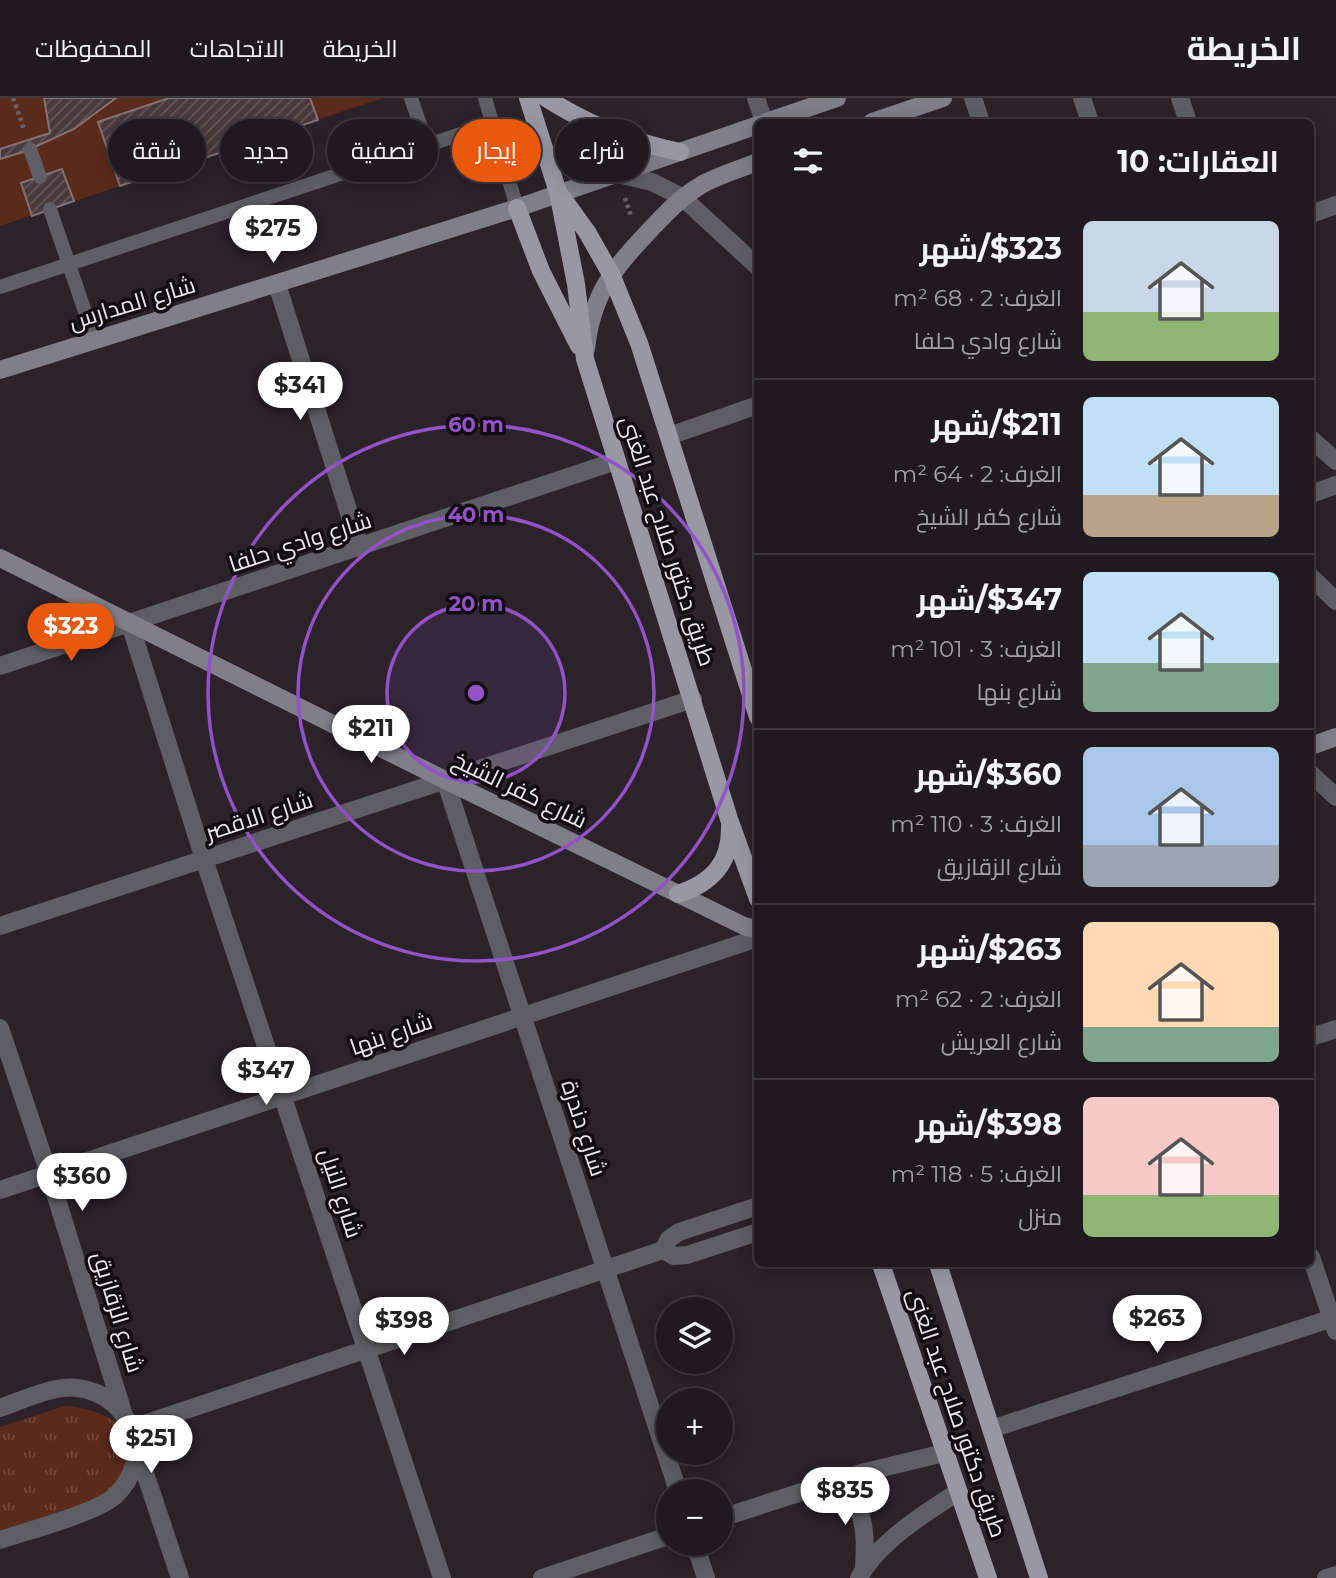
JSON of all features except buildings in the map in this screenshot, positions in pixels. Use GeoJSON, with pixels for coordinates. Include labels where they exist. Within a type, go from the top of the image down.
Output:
{"type":"FeatureCollection","features":[{"type":"Feature","properties":{"kind":"main road","name":"طريق دكتور صلاح عبد الغنى"},"geometry":{"type":"LineString","coordinates":[[528,98],[558,192],[576,284],[585,359],[729,819],[754,888]]}},
{"type":"Feature","properties":{"kind":"main road"},"geometry":{"type":"LineString","coordinates":[[546,98],[571,114],[606,130],[652,146],[680,152]]}},
{"type":"Feature","properties":{"kind":"main road"},"geometry":{"type":"LineString","coordinates":[[774,119],[837,98]]}},
{"type":"Feature","properties":{"kind":"main road"},"geometry":{"type":"LineString","coordinates":[[881,119],[943,98]]}},
{"type":"Feature","properties":{"kind":"main road","name":"شارع المدارس"},"geometry":{"type":"LineString","coordinates":[[649,163],[754,126]]}},
{"type":"Feature","properties":{"kind":"main road"},"geometry":{"type":"LineString","coordinates":[[585,359],[592,317],[600,295],[611,274],[639,241],[682,197],[724,174],[754,163]]}},
{"type":"Feature","properties":{"kind":"main road","name":"شارع المدارس"},"geometry":{"type":"LineString","coordinates":[[0,370],[517,208],[591,182]]}},
{"type":"Feature","properties":{"kind":"main road","name":"طريق دكتور صلاح عبد الغنى"},"geometry":{"type":"LineString","coordinates":[[558,192],[587,232],[611,274],[639,343],[752,679]]}},
{"type":"Feature","properties":{"kind":"main road"},"geometry":{"type":"LineString","coordinates":[[517,208],[541,271],[585,359]]}},
{"type":"Feature","properties":{"kind":"main road","name":"شارع كفر الشيخ"},"geometry":{"type":"LineString","coordinates":[[0,558],[445,780],[754,928]]}},
{"type":"Feature","properties":{"kind":"main road"},"geometry":{"type":"LineString","coordinates":[[1314,745],[1336,737]]}},
{"type":"Feature","properties":{"kind":"main road"},"geometry":{"type":"LineString","coordinates":[[678,894],[697,888],[713,875],[725,858],[730,839],[729,819]]}},
{"type":"Feature","properties":{"kind":"main road","name":"طريق دكتور صلاح عبد الغنى"},"geometry":{"type":"LineString","coordinates":[[882,1267],[988,1578]]}},
{"type":"Feature","properties":{"kind":"main road","name":"طريق دكتور صلاح عبد الغنى"},"geometry":{"type":"LineString","coordinates":[[939,1267],[1039,1578]]}},
{"type":"Feature","properties":{"kind":"street"},"geometry":{"type":"LineString","coordinates":[[756,98],[764,119]]}},
{"type":"Feature","properties":{"kind":"street"},"geometry":{"type":"LineString","coordinates":[[973,98],[980,119]]}},
{"type":"Feature","properties":{"kind":"street"},"geometry":{"type":"LineString","coordinates":[[1082,98],[1089,119]]}},
{"type":"Feature","properties":{"kind":"street"},"geometry":{"type":"LineString","coordinates":[[1180,98],[1187,119]]}},
{"type":"Feature","properties":{"kind":"street"},"geometry":{"type":"LineString","coordinates":[[649,181],[682,197],[754,263]]}},
{"type":"Feature","properties":{"kind":"street"},"geometry":{"type":"LineString","coordinates":[[1314,213],[1336,205]]}},
{"type":"Feature","properties":{"kind":"street"},"geometry":{"type":"LineString","coordinates":[[277,284],[360,548]]}},
{"type":"Feature","properties":{"kind":"street"},"geometry":{"type":"LineString","coordinates":[[669,436],[754,406]]}},
{"type":"Feature","properties":{"kind":"street"},"geometry":{"type":"LineString","coordinates":[[1314,442],[1336,461]]}},
{"type":"Feature","properties":{"kind":"street","name":"شارع وادي حلفا"},"geometry":{"type":"LineString","coordinates":[[0,666],[616,461]]}},
{"type":"Feature","properties":{"kind":"street"},"geometry":{"type":"LineString","coordinates":[[1314,493],[1336,485]]}},
{"type":"Feature","properties":{"kind":"street"},"geometry":{"type":"LineString","coordinates":[[1314,580],[1336,601]]}},
{"type":"Feature","properties":{"kind":"street","name":"شارع النيل"},"geometry":{"type":"LineString","coordinates":[[131,624],[204,859],[442,1578]]}},
{"type":"Feature","properties":{"kind":"street","name":"شارع الاقصر"},"geometry":{"type":"LineString","coordinates":[[0,926],[693,699]]}},
{"type":"Feature","properties":{"kind":"street"},"geometry":{"type":"LineString","coordinates":[[1314,777],[1336,797]]}},
{"type":"Feature","properties":{"kind":"street","name":"شارع دندرة"},"geometry":{"type":"LineString","coordinates":[[445,780],[674,1479]]}},
{"type":"Feature","properties":{"kind":"street","name":"شارع بنها"},"geometry":{"type":"LineString","coordinates":[[0,1190],[754,939]]}},
{"type":"Feature","properties":{"kind":"street","name":"شارع الزقازيق"},"geometry":{"type":"LineString","coordinates":[[0,1028],[49,1174],[123,1412]]}},
{"type":"Feature","properties":{"kind":"street"},"geometry":{"type":"LineString","coordinates":[[1314,1036],[1336,1029]]}},
{"type":"Feature","properties":{"kind":"street"},"geometry":{"type":"LineString","coordinates":[[132,1428],[663,1250],[679,1232],[754,1207]]}},
{"type":"Feature","properties":{"kind":"street"},"geometry":{"type":"LineString","coordinates":[[663,1250],[674,1255],[687,1255],[754,1233]]}},
{"type":"Feature","properties":{"kind":"street"},"geometry":{"type":"LineString","coordinates":[[991,1429],[1335,1322],[1314,1265]]}},
{"type":"Feature","properties":{"kind":"street"},"geometry":{"type":"LineString","coordinates":[[0,1408],[55,1390],[74,1388],[92,1391],[109,1399],[123,1412],[132,1428],[180,1578]]}},
{"type":"Feature","properties":{"kind":"street"},"geometry":{"type":"LineString","coordinates":[[0,1540],[98,1507],[114,1497],[127,1482],[134,1465],[136,1446]]}},
{"type":"Feature","properties":{"kind":"street"},"geometry":{"type":"LineString","coordinates":[[733,1514],[888,1465],[944,1453]]}},
{"type":"Feature","properties":{"kind":"street"},"geometry":{"type":"LineString","coordinates":[[834,1481],[858,1506],[864,1522],[861,1573]]}},
{"type":"Feature","properties":{"kind":"street"},"geometry":{"type":"LineString","coordinates":[[861,1573],[909,1526],[958,1492]]}},
{"type":"Feature","properties":{"kind":"street"},"geometry":{"type":"LineString","coordinates":[[542,1578],[656,1540]]}},
{"type":"Feature","properties":{"kind":"street"},"geometry":{"type":"LineString","coordinates":[[699,1556],[706,1578]]}},
{"type":"Feature","properties":{"kind":"street"},"geometry":{"type":"LineString","coordinates":[[1326,1578],[1336,1575]]}},
{"type":"Feature","properties":{"kind":"lane"},"geometry":{"type":"LineString","coordinates":[[411,98],[418,119]]}},
{"type":"Feature","properties":{"kind":"lane"},"geometry":{"type":"LineString","coordinates":[[485,98],[493,119]]}},
{"type":"Feature","properties":{"kind":"lane"},"geometry":{"type":"LineString","coordinates":[[29,145],[40,177]]}},
{"type":"Feature","properties":{"kind":"lane"},"geometry":{"type":"LineString","coordinates":[[0,287],[327,178]]}},
{"type":"Feature","properties":{"kind":"lane"},"geometry":{"type":"LineString","coordinates":[[510,182],[517,208]]}},
{"type":"Feature","properties":{"kind":"lane"},"geometry":{"type":"LineString","coordinates":[[51,209],[95,341]]}},
{"type":"Feature","properties":{"kind":"path"},"geometry":{"type":"LineString","coordinates":[[13,98],[29,145]]}},
{"type":"Feature","properties":{"kind":"path"},"geometry":{"type":"LineString","coordinates":[[621,182],[639,241]]}},
{"type":"Feature","properties":{"kind":"green space"},"geometry":{"type":"Polygon","coordinates":[[[0,98],[383,98],[313,121],[313,119],[220,119],[220,152],[206,157],[206,119],[108,119],[108,182],[132,182],[0,226],[0,98]]]}},
{"type":"Feature","properties":{"kind":"green space"},"geometry":{"type":"Polygon","coordinates":[[[65,1406],[97,1413],[126,1429],[127,1466],[116,1486],[92,1503],[0,1533],[0,1427],[65,1406]]]}}]}
